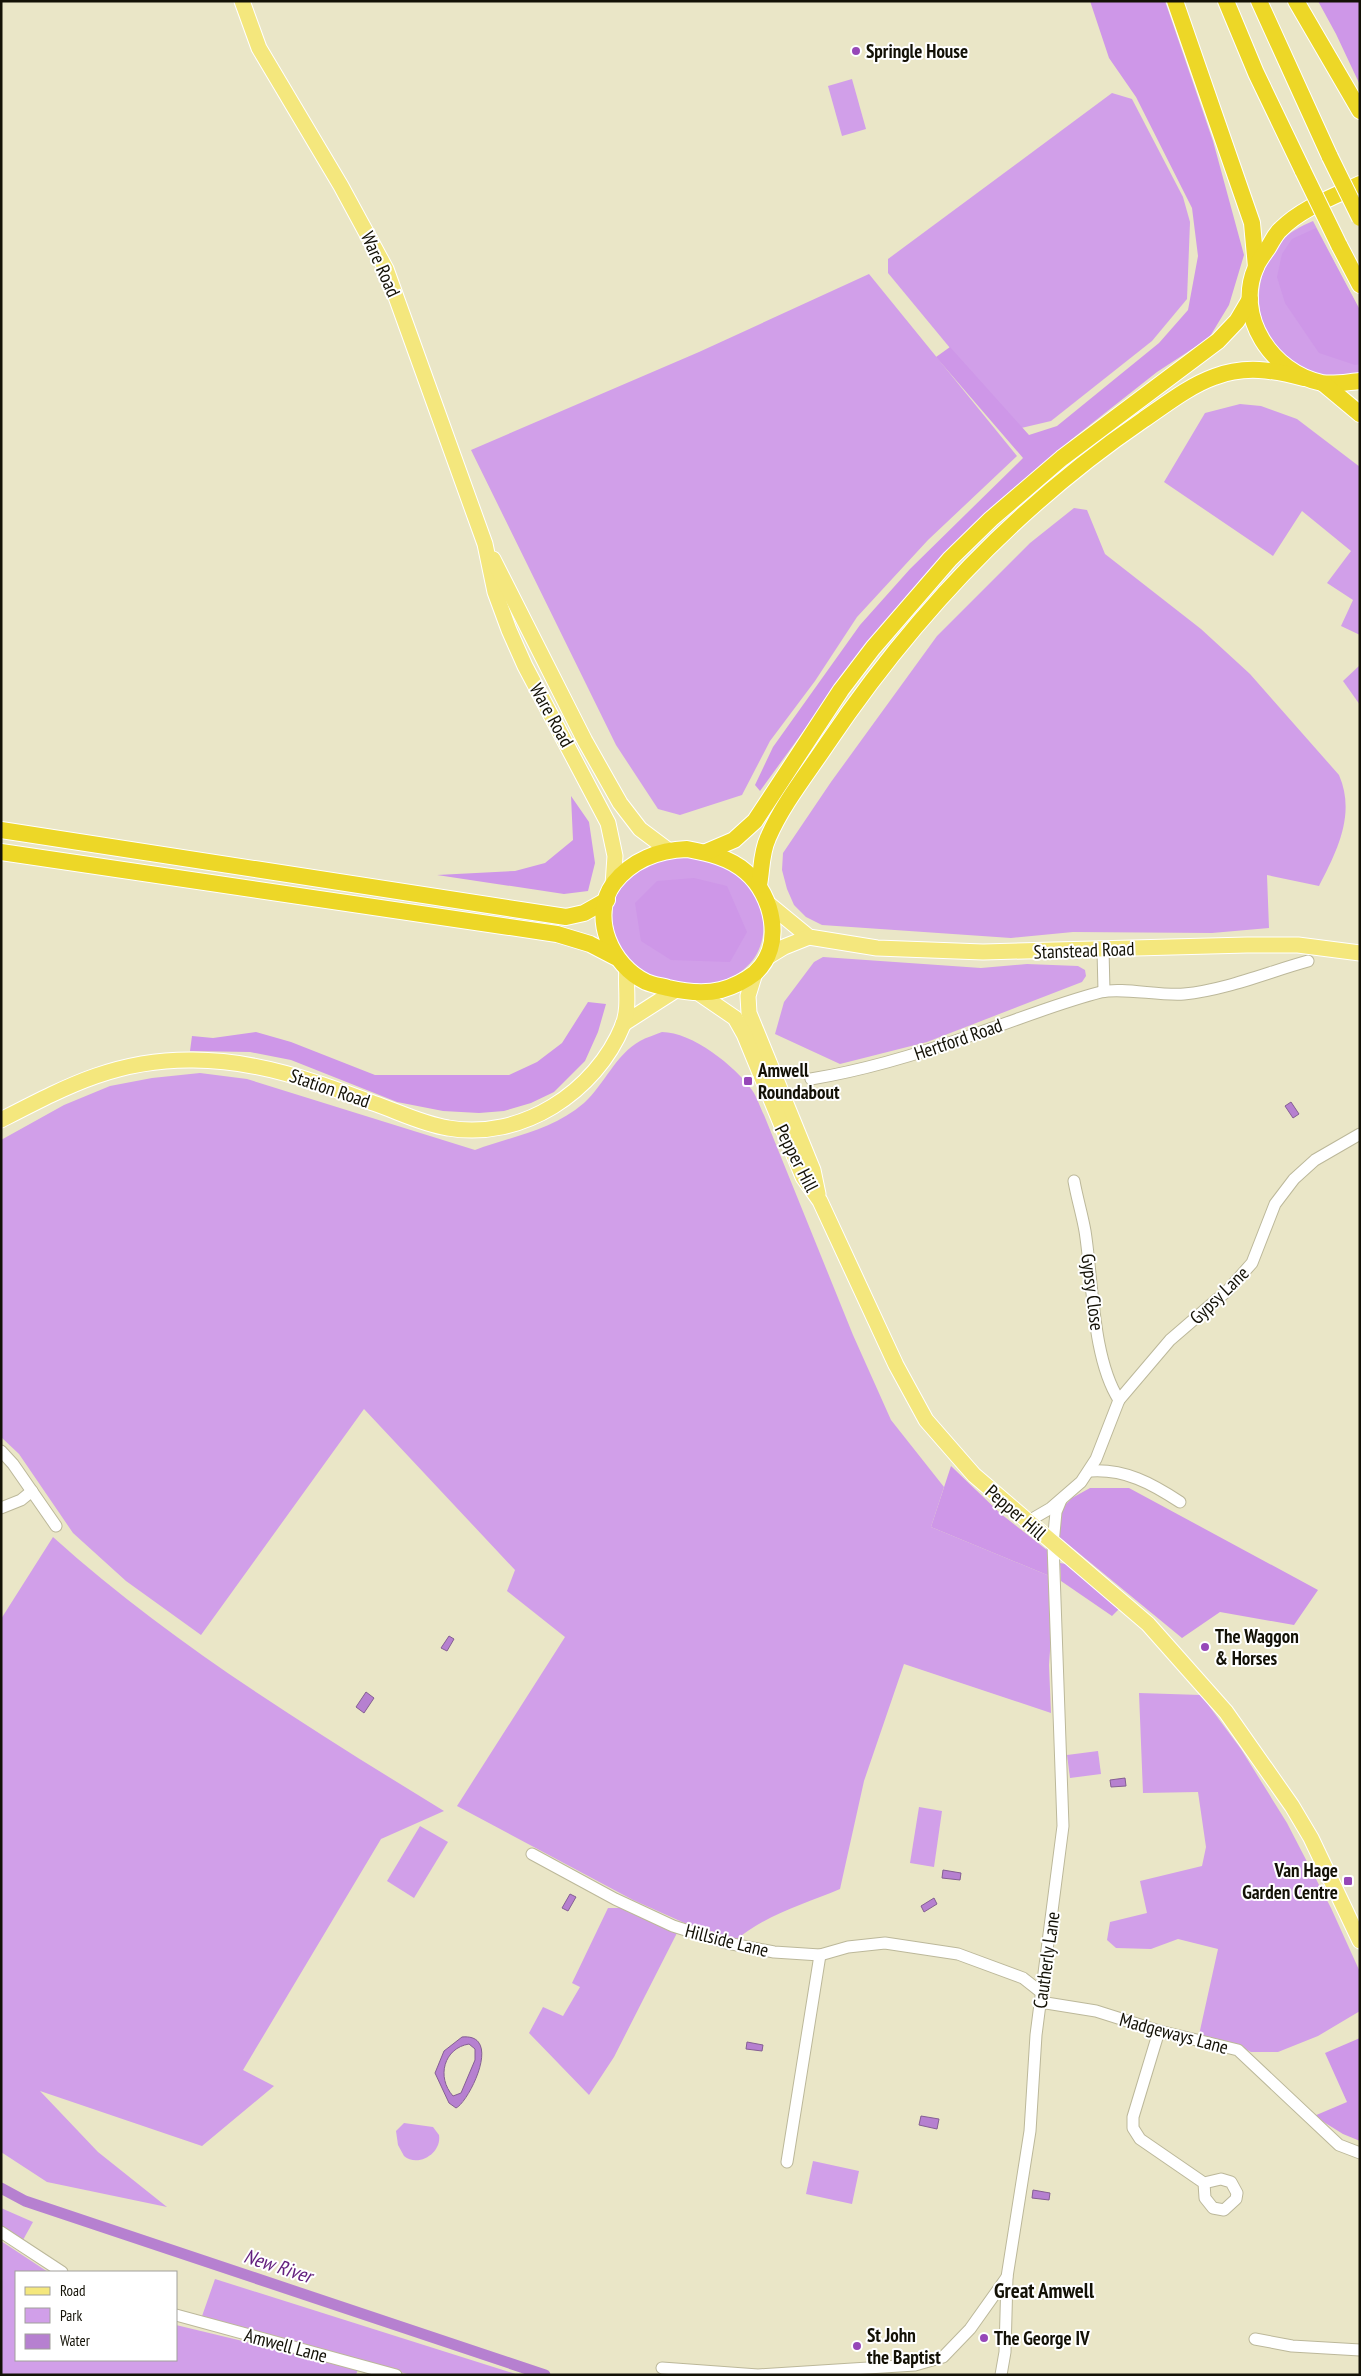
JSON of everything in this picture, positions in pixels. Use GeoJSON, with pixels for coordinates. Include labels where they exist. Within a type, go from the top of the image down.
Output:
{"type":"FeatureCollection","features":[{"type":"Feature","properties":{"kind":"highway"},"geometry":{"type":"LineString","coordinates":[[1175,1],[1252,223],[1256,267]]}},
{"type":"Feature","properties":{"kind":"highway"},"geometry":{"type":"LineString","coordinates":[[1226,1],[1256,73],[1338,245],[1360,285]]}},
{"type":"Feature","properties":{"kind":"highway"},"geometry":{"type":"LineString","coordinates":[[1259,1],[1360,218]]}},
{"type":"Feature","properties":{"kind":"highway"},"geometry":{"type":"LineString","coordinates":[[1296,1],[1360,111]]}},
{"type":"Feature","properties":{"kind":"highway"},"geometry":{"type":"LineString","coordinates":[[1304,378],[1282,365],[1267,350],[1256,330],[1250,299],[1256,267],[1279,230],[1303,211],[1360,184]]}},
{"type":"Feature","properties":{"kind":"highway"},"geometry":{"type":"LineString","coordinates":[[706,852],[734,840],[755,821],[841,690],[873,648],[950,559],[990,519],[1062,458],[1218,342],[1233,326],[1250,299]]}},
{"type":"Feature","properties":{"kind":"highway"},"geometry":{"type":"LineString","coordinates":[[759,885],[763,852],[774,826],[858,698],[906,636],[939,598],[1024,514],[1058,484],[1129,430],[1202,382],[1229,372],[1255,369],[1304,378],[1324,384],[1360,380]]}},
{"type":"Feature","properties":{"kind":"highway"},"geometry":{"type":"LineString","coordinates":[[1324,384],[1360,414]]}},
{"type":"Feature","properties":{"kind":"highway"},"geometry":{"type":"LineString","coordinates":[[1,830],[566,917],[584,913],[607,900]]}},
{"type":"Feature","properties":{"kind":"highway"},"geometry":{"type":"LineString","coordinates":[[1,852],[557,934],[587,943],[615,957],[646,982],[676,990],[697,992],[720,990],[755,973],[766,958],[771,941],[770,905],[759,885],[746,872],[729,860],[706,852],[687,849],[668,850],[648,856],[627,869],[613,885],[607,900],[604,918],[606,936],[615,957]]}},
{"type":"Feature","properties":{"kind":"main road","name":"Ware Road"},"geometry":{"type":"LineString","coordinates":[[242,1],[259,48],[341,186],[386,269],[485,544],[585,741],[620,803],[640,829],[668,850]]}},
{"type":"Feature","properties":{"kind":"main road","name":"Ware Road"},"geometry":{"type":"LineString","coordinates":[[485,544],[495,592],[525,666],[608,823],[615,856],[613,885]]}},
{"type":"Feature","properties":{"kind":"main road"},"geometry":{"type":"LineString","coordinates":[[766,958],[784,947],[809,937],[770,905]]}},
{"type":"Feature","properties":{"kind":"main road","name":"Stanstead Road"},"geometry":{"type":"LineString","coordinates":[[809,937],[877,948],[927,951],[1103,950],[1247,945],[1298,946],[1360,953]]}},
{"type":"Feature","properties":{"kind":"main road","name":"Station Road"},"geometry":{"type":"LineString","coordinates":[[1,1120],[64,1087],[110,1069],[154,1061],[194,1060],[241,1063],[281,1072],[448,1128],[488,1130],[527,1120],[558,1105],[591,1076],[602,1062],[623,1024],[628,998],[627,968]]}},
{"type":"Feature","properties":{"kind":"main road","name":"Pepper Hill"},"geometry":{"type":"LineString","coordinates":[[755,973],[749,988],[750,1013],[813,1170],[820,1201]]}},
{"type":"Feature","properties":{"kind":"main road","name":"Station Road"},"geometry":{"type":"LineString","coordinates":[[623,1024],[676,990]]}},
{"type":"Feature","properties":{"kind":"main road","name":"Pepper Hill"},"geometry":{"type":"LineString","coordinates":[[697,992],[735,1018],[803,1177],[820,1201],[896,1365],[926,1420],[968,1470],[1148,1624],[1169,1645],[1226,1712],[1273,1778],[1310,1838],[1360,1941]]}},
{"type":"Feature","properties":{"kind":"street"},"geometry":{"type":"LineString","coordinates":[[1103,950],[1104,991]]}},
{"type":"Feature","properties":{"kind":"street","name":"Hertford Road"},"geometry":{"type":"LineString","coordinates":[[811,1079],[912,1055],[1104,991],[1158,995],[1185,994],[1224,986],[1308,961]]}},
{"type":"Feature","properties":{"kind":"street","name":"Gypsy Lane"},"geometry":{"type":"LineString","coordinates":[[1027,1522],[1061,1500],[1090,1471],[1119,1400],[1170,1340],[1245,1273],[1258,1252],[1275,1204],[1294,1179],[1315,1160],[1360,1134]]}},
{"type":"Feature","properties":{"kind":"street","name":"Gypsy Close"},"geometry":{"type":"LineString","coordinates":[[1074,1181],[1084,1229],[1102,1362],[1110,1386],[1119,1400]]}},
{"type":"Feature","properties":{"kind":"street"},"geometry":{"type":"LineString","coordinates":[[1,1451],[56,1526]]}},
{"type":"Feature","properties":{"kind":"street"},"geometry":{"type":"LineString","coordinates":[[1090,1471],[1118,1471],[1141,1479],[1180,1502]]}},
{"type":"Feature","properties":{"kind":"street"},"geometry":{"type":"LineString","coordinates":[[1,1508],[21,1500],[32,1491]]}},
{"type":"Feature","properties":{"kind":"street"},"geometry":{"type":"LineString","coordinates":[[1053,1544],[1056,1512],[1061,1500]]}},
{"type":"Feature","properties":{"kind":"street","name":"Cautherly Lane"},"geometry":{"type":"LineString","coordinates":[[1001,2375],[1005,2352],[1006,2277],[1030,2131],[1036,2035],[1063,1826],[1053,1544]]}},
{"type":"Feature","properties":{"kind":"street","name":"Hillside Lane"},"geometry":{"type":"LineString","coordinates":[[532,1854],[615,1899],[673,1926],[746,1948],[774,1952],[820,1954],[848,1947],[886,1943],[958,1954],[1023,1978],[1041,1998]]}},
{"type":"Feature","properties":{"kind":"street"},"geometry":{"type":"LineString","coordinates":[[787,2162],[820,1954]]}},
{"type":"Feature","properties":{"kind":"street"},"geometry":{"type":"LineString","coordinates":[[1023,1978],[1045,1971]]}},
{"type":"Feature","properties":{"kind":"street","name":"Madgeways Lane"},"geometry":{"type":"LineString","coordinates":[[1041,1998],[1096,2011],[1159,2031],[1238,2050],[1339,2145],[1360,2154]]}},
{"type":"Feature","properties":{"kind":"street"},"geometry":{"type":"LineString","coordinates":[[1159,2031],[1133,2117],[1133,2128],[1140,2139],[1204,2182]]}},
{"type":"Feature","properties":{"kind":"street"},"geometry":{"type":"LineString","coordinates":[[1,2232],[60,2271]]}},
{"type":"Feature","properties":{"kind":"street"},"geometry":{"type":"LineString","coordinates":[[662,2368],[758,2374],[915,2365],[943,2358],[970,2329],[1006,2277]]}},
{"type":"Feature","properties":{"kind":"street","name":"Amwell Lane"},"geometry":{"type":"LineString","coordinates":[[178,2316],[396,2375]]}},
{"type":"Feature","properties":{"kind":"street"},"geometry":{"type":"LineString","coordinates":[[1255,2339],[1292,2346],[1360,2350]]}},
{"type":"Feature","properties":{"kind":"green space"},"geometry":{"type":"Polygon","coordinates":[[[852,79],[866,129],[842,136],[828,86],[852,79]]]}},
{"type":"Feature","properties":{"kind":"green space"},"geometry":{"type":"Polygon","coordinates":[[[1112,93],[1132,99],[1183,197],[1190,222],[1187,299],[1152,341],[1051,421],[1017,429],[888,273],[888,259],[1112,93]]]}},
{"type":"Feature","properties":{"kind":"green space"},"geometry":{"type":"Polygon","coordinates":[[[1313,221],[1360,311],[1360,376],[1329,378],[1317,375],[1300,366],[1285,355],[1274,343],[1261,315],[1260,285],[1271,255],[1288,235],[1313,221]]]}},
{"type":"Feature","properties":{"kind":"green space"},"geometry":{"type":"Polygon","coordinates":[[[869,274],[1017,456],[928,540],[857,617],[815,681],[770,741],[742,795],[680,815],[658,809],[616,745],[471,450],[699,352],[869,274]]]}},
{"type":"Feature","properties":{"kind":"green space"},"geometry":{"type":"Polygon","coordinates":[[[1240,404],[1261,406],[1297,419],[1360,467],[1360,635],[1341,626],[1353,600],[1327,583],[1351,551],[1302,511],[1273,556],[1164,482],[1205,413],[1240,404]]]}},
{"type":"Feature","properties":{"kind":"green space"},"geometry":{"type":"Polygon","coordinates":[[[1074,508],[1087,510],[1105,554],[1201,629],[1250,674],[1339,775],[1346,804],[1345,818],[1338,846],[1319,886],[1267,875],[1269,928],[1212,933],[1073,932],[1011,938],[822,925],[806,917],[794,905],[787,889],[782,870],[783,853],[831,782],[937,636],[1030,543],[1074,508]]]}},
{"type":"Feature","properties":{"kind":"green space"},"geometry":{"type":"Polygon","coordinates":[[[1360,665],[1360,705],[1343,681],[1360,665]]]}},
{"type":"Feature","properties":{"kind":"green space"},"geometry":{"type":"Polygon","coordinates":[[[665,856],[688,856],[718,862],[737,872],[754,892],[760,904],[763,918],[761,944],[755,957],[745,968],[733,976],[718,982],[702,985],[670,983],[642,972],[623,953],[613,927],[615,899],[620,887],[629,876],[641,867],[665,856]]]}},
{"type":"Feature","properties":{"kind":"green space"},"geometry":{"type":"Polygon","coordinates":[[[823,957],[981,968],[1027,964],[1078,966],[1085,970],[1086,976],[1082,982],[927,1042],[840,1064],[775,1034],[784,1002],[814,962],[823,957]]]}},
{"type":"Feature","properties":{"kind":"green space"},"geometry":{"type":"Polygon","coordinates":[[[662,1032],[686,1038],[712,1052],[735,1071],[752,1090],[764,1115],[853,1335],[891,1420],[944,1487],[931,1527],[1052,1577],[1053,1608],[1049,1665],[1051,1713],[904,1664],[864,1781],[840,1889],[772,1917],[746,1932],[735,1941],[709,1934],[633,1900],[457,1806],[565,1637],[507,1591],[515,1570],[364,1409],[201,1635],[126,1581],[73,1533],[19,1454],[1,1437],[1,1140],[64,1105],[110,1086],[152,1078],[200,1073],[247,1079],[475,1150],[546,1126],[572,1112],[591,1096],[624,1054],[643,1040],[662,1032]]]}},
{"type":"Feature","properties":{"kind":"green space"},"geometry":{"type":"Polygon","coordinates":[[[53,1537],[98,1576],[193,1649],[292,1716],[444,1811],[381,1839],[243,2070],[274,2086],[202,2146],[40,2091],[98,2152],[167,2207],[47,2182],[1,2152],[1,1619],[53,1537]]]}},
{"type":"Feature","properties":{"kind":"green space"},"geometry":{"type":"Polygon","coordinates":[[[1139,1693],[1201,1695],[1241,1749],[1287,1823],[1331,1908],[1360,1972],[1360,2011],[1318,2036],[1278,2052],[1251,2052],[1240,2046],[1199,2035],[1218,1949],[1178,1939],[1151,1949],[1116,1948],[1107,1940],[1110,1922],[1147,1913],[1140,1881],[1202,1866],[1206,1847],[1198,1792],[1143,1793],[1139,1693]]]}},
{"type":"Feature","properties":{"kind":"green space"},"geometry":{"type":"Polygon","coordinates":[[[1098,1751],[1101,1774],[1070,1778],[1067,1755],[1098,1751]]]}},
{"type":"Feature","properties":{"kind":"green space"},"geometry":{"type":"Polygon","coordinates":[[[919,1807],[942,1811],[934,1867],[910,1863],[919,1807]]]}},
{"type":"Feature","properties":{"kind":"green space"},"geometry":{"type":"Polygon","coordinates":[[[420,1826],[448,1842],[414,1898],[387,1881],[420,1826]]]}},
{"type":"Feature","properties":{"kind":"green space"},"geometry":{"type":"Polygon","coordinates":[[[608,1908],[626,1908],[677,1933],[614,2057],[589,2095],[529,2033],[543,2007],[563,2016],[580,1987],[572,1983],[608,1908]]]}},
{"type":"Feature","properties":{"kind":"green space"},"geometry":{"type":"Polygon","coordinates":[[[404,2123],[433,2127],[439,2135],[439,2142],[433,2153],[428,2157],[416,2160],[404,2156],[398,2145],[396,2131],[404,2123]]]}},
{"type":"Feature","properties":{"kind":"green space"},"geometry":{"type":"Polygon","coordinates":[[[813,2161],[859,2171],[852,2204],[806,2194],[813,2161]]]}},
{"type":"Feature","properties":{"kind":"green space"},"geometry":{"type":"Polygon","coordinates":[[[1,2208],[33,2222],[23,2240],[1,2225],[1,2208]]]}},
{"type":"Feature","properties":{"kind":"green space"},"geometry":{"type":"Polygon","coordinates":[[[1,2241],[46,2271],[15,2271],[15,2361],[178,2361],[178,2325],[358,2369],[356,2375],[1,2375],[1,2241]]]}},
{"type":"Feature","properties":{"kind":"green space"},"geometry":{"type":"Polygon","coordinates":[[[215,2279],[519,2375],[411,2375],[201,2319],[215,2279]]]}},
{"type":"Feature","properties":{"kind":"shaded area"},"geometry":{"type":"Polygon","coordinates":[[[1090,1],[1165,1],[1213,141],[1244,255],[1229,305],[1209,338],[1157,372],[1072,439],[987,513],[925,576],[842,678],[760,791],[755,785],[773,747],[860,625],[910,569],[1023,458],[936,357],[950,347],[1029,435],[1057,426],[1159,343],[1188,310],[1198,256],[1192,208],[1136,97],[1109,58],[1090,1]]]}},
{"type":"Feature","properties":{"kind":"shaded area"},"geometry":{"type":"Polygon","coordinates":[[[1318,1],[1360,1],[1360,85],[1336,34],[1318,1]]]}},
{"type":"Feature","properties":{"kind":"shaded area"},"geometry":{"type":"Polygon","coordinates":[[[1316,228],[1360,310],[1360,364],[1355,365],[1319,353],[1285,303],[1277,277],[1282,254],[1292,239],[1316,228]]]}},
{"type":"Feature","properties":{"kind":"shaded area"},"geometry":{"type":"Polygon","coordinates":[[[571,796],[589,822],[595,863],[588,891],[564,894],[437,875],[515,871],[545,863],[573,840],[571,796]]]}},
{"type":"Feature","properties":{"kind":"shaded area"},"geometry":{"type":"Polygon","coordinates":[[[694,878],[727,886],[747,932],[730,962],[671,960],[641,941],[635,903],[657,881],[694,878]]]}},
{"type":"Feature","properties":{"kind":"shaded area"},"geometry":{"type":"Polygon","coordinates":[[[588,1002],[606,1004],[598,1032],[585,1061],[554,1092],[531,1103],[504,1111],[479,1113],[443,1111],[397,1102],[291,1060],[250,1052],[190,1051],[192,1036],[213,1038],[256,1032],[291,1042],[375,1075],[509,1075],[537,1062],[562,1043],[588,1002]]]}},
{"type":"Feature","properties":{"kind":"shaded area"},"geometry":{"type":"Polygon","coordinates":[[[951,1466],[1001,1514],[1047,1550],[1052,1577],[931,1527],[951,1466]]]}},
{"type":"Feature","properties":{"kind":"shaded area"},"geometry":{"type":"Polygon","coordinates":[[[1090,1488],[1129,1488],[1318,1590],[1294,1625],[1220,1612],[1182,1638],[1058,1536],[1060,1510],[1072,1498],[1090,1488]]]}},
{"type":"Feature","properties":{"kind":"shaded area"},"geometry":{"type":"Polygon","coordinates":[[[1060,1563],[1066,1564],[1119,1609],[1112,1616],[1061,1581],[1060,1563]]]}},
{"type":"Feature","properties":{"kind":"shaded area"},"geometry":{"type":"Polygon","coordinates":[[[1360,2038],[1360,2141],[1343,2134],[1314,2116],[1347,2102],[1325,2053],[1360,2038]]]}},
{"type":"Feature","properties":{"kind":"water"},"geometry":{"type":"Polygon","coordinates":[[[1291,1102],[1299,1114],[1293,1118],[1285,1106],[1291,1102]]]}},
{"type":"Feature","properties":{"kind":"water"},"geometry":{"type":"Polygon","coordinates":[[[449,1636],[454,1639],[447,1651],[441,1648],[449,1636]]]}},
{"type":"Feature","properties":{"kind":"water"},"geometry":{"type":"Polygon","coordinates":[[[366,1692],[374,1698],[364,1713],[356,1707],[366,1692]]]}},
{"type":"Feature","properties":{"kind":"water"},"geometry":{"type":"Polygon","coordinates":[[[1125,1778],[1126,1786],[1111,1787],[1110,1780],[1125,1778]]]}},
{"type":"Feature","properties":{"kind":"water"},"geometry":{"type":"Polygon","coordinates":[[[943,1870],[961,1873],[960,1880],[942,1878],[943,1870]]]}},
{"type":"Feature","properties":{"kind":"water"},"geometry":{"type":"Polygon","coordinates":[[[570,1894],[576,1897],[568,1911],[562,1908],[570,1894]]]}},
{"type":"Feature","properties":{"kind":"water"},"geometry":{"type":"Polygon","coordinates":[[[934,1898],[937,1904],[924,1912],[921,1906],[934,1898]]]}},
{"type":"Feature","properties":{"kind":"water"},"geometry":{"type":"Polygon","coordinates":[[[462,2037],[474,2039],[480,2046],[482,2056],[474,2082],[468,2094],[456,2108],[449,2103],[435,2073],[444,2051],[462,2037]],[[469,2044],[460,2047],[448,2057],[445,2064],[445,2080],[453,2096],[461,2093],[475,2060],[475,2049],[469,2044]]]}},
{"type":"Feature","properties":{"kind":"water"},"geometry":{"type":"Polygon","coordinates":[[[747,2042],[763,2045],[762,2051],[746,2049],[747,2042]]]}},
{"type":"Feature","properties":{"kind":"water"},"geometry":{"type":"Polygon","coordinates":[[[921,2116],[939,2119],[937,2129],[919,2125],[921,2116]]]}},
{"type":"Feature","properties":{"kind":"water"},"geometry":{"type":"Polygon","coordinates":[[[1033,2190],[1050,2193],[1049,2200],[1032,2198],[1033,2190]]]}},
{"type":"Feature","properties":{"kind":"waterway","name":"New River"},"geometry":{"type":"LineString","coordinates":[[1,2188],[25,2201],[545,2375]]}},
{"type":"Feature","properties":{"kind":"place","name":"Springle House"},"geometry":{"type":"Point","coordinates":[856,51]}},
{"type":"Feature","properties":{"kind":"place","name":"Amwell Roundabout"},"geometry":{"type":"Point","coordinates":[748,1081]}},
{"type":"Feature","properties":{"kind":"place","name":"The Waggon & Horses"},"geometry":{"type":"Point","coordinates":[1205,1647]}},
{"type":"Feature","properties":{"kind":"place","name":"Van Hage Garden Centre"},"geometry":{"type":"Point","coordinates":[1348,1881]}},
{"type":"Feature","properties":{"kind":"place","name":"The George IV"},"geometry":{"type":"Point","coordinates":[984,2338]}},
{"type":"Feature","properties":{"kind":"place","name":"St John the Baptist"},"geometry":{"type":"Point","coordinates":[857,2346]}},
{"type":"Feature","properties":{"kind":"district","name":"Great Amwell"},"geometry":{"type":"Point","coordinates":[1044,2291]}}]}
